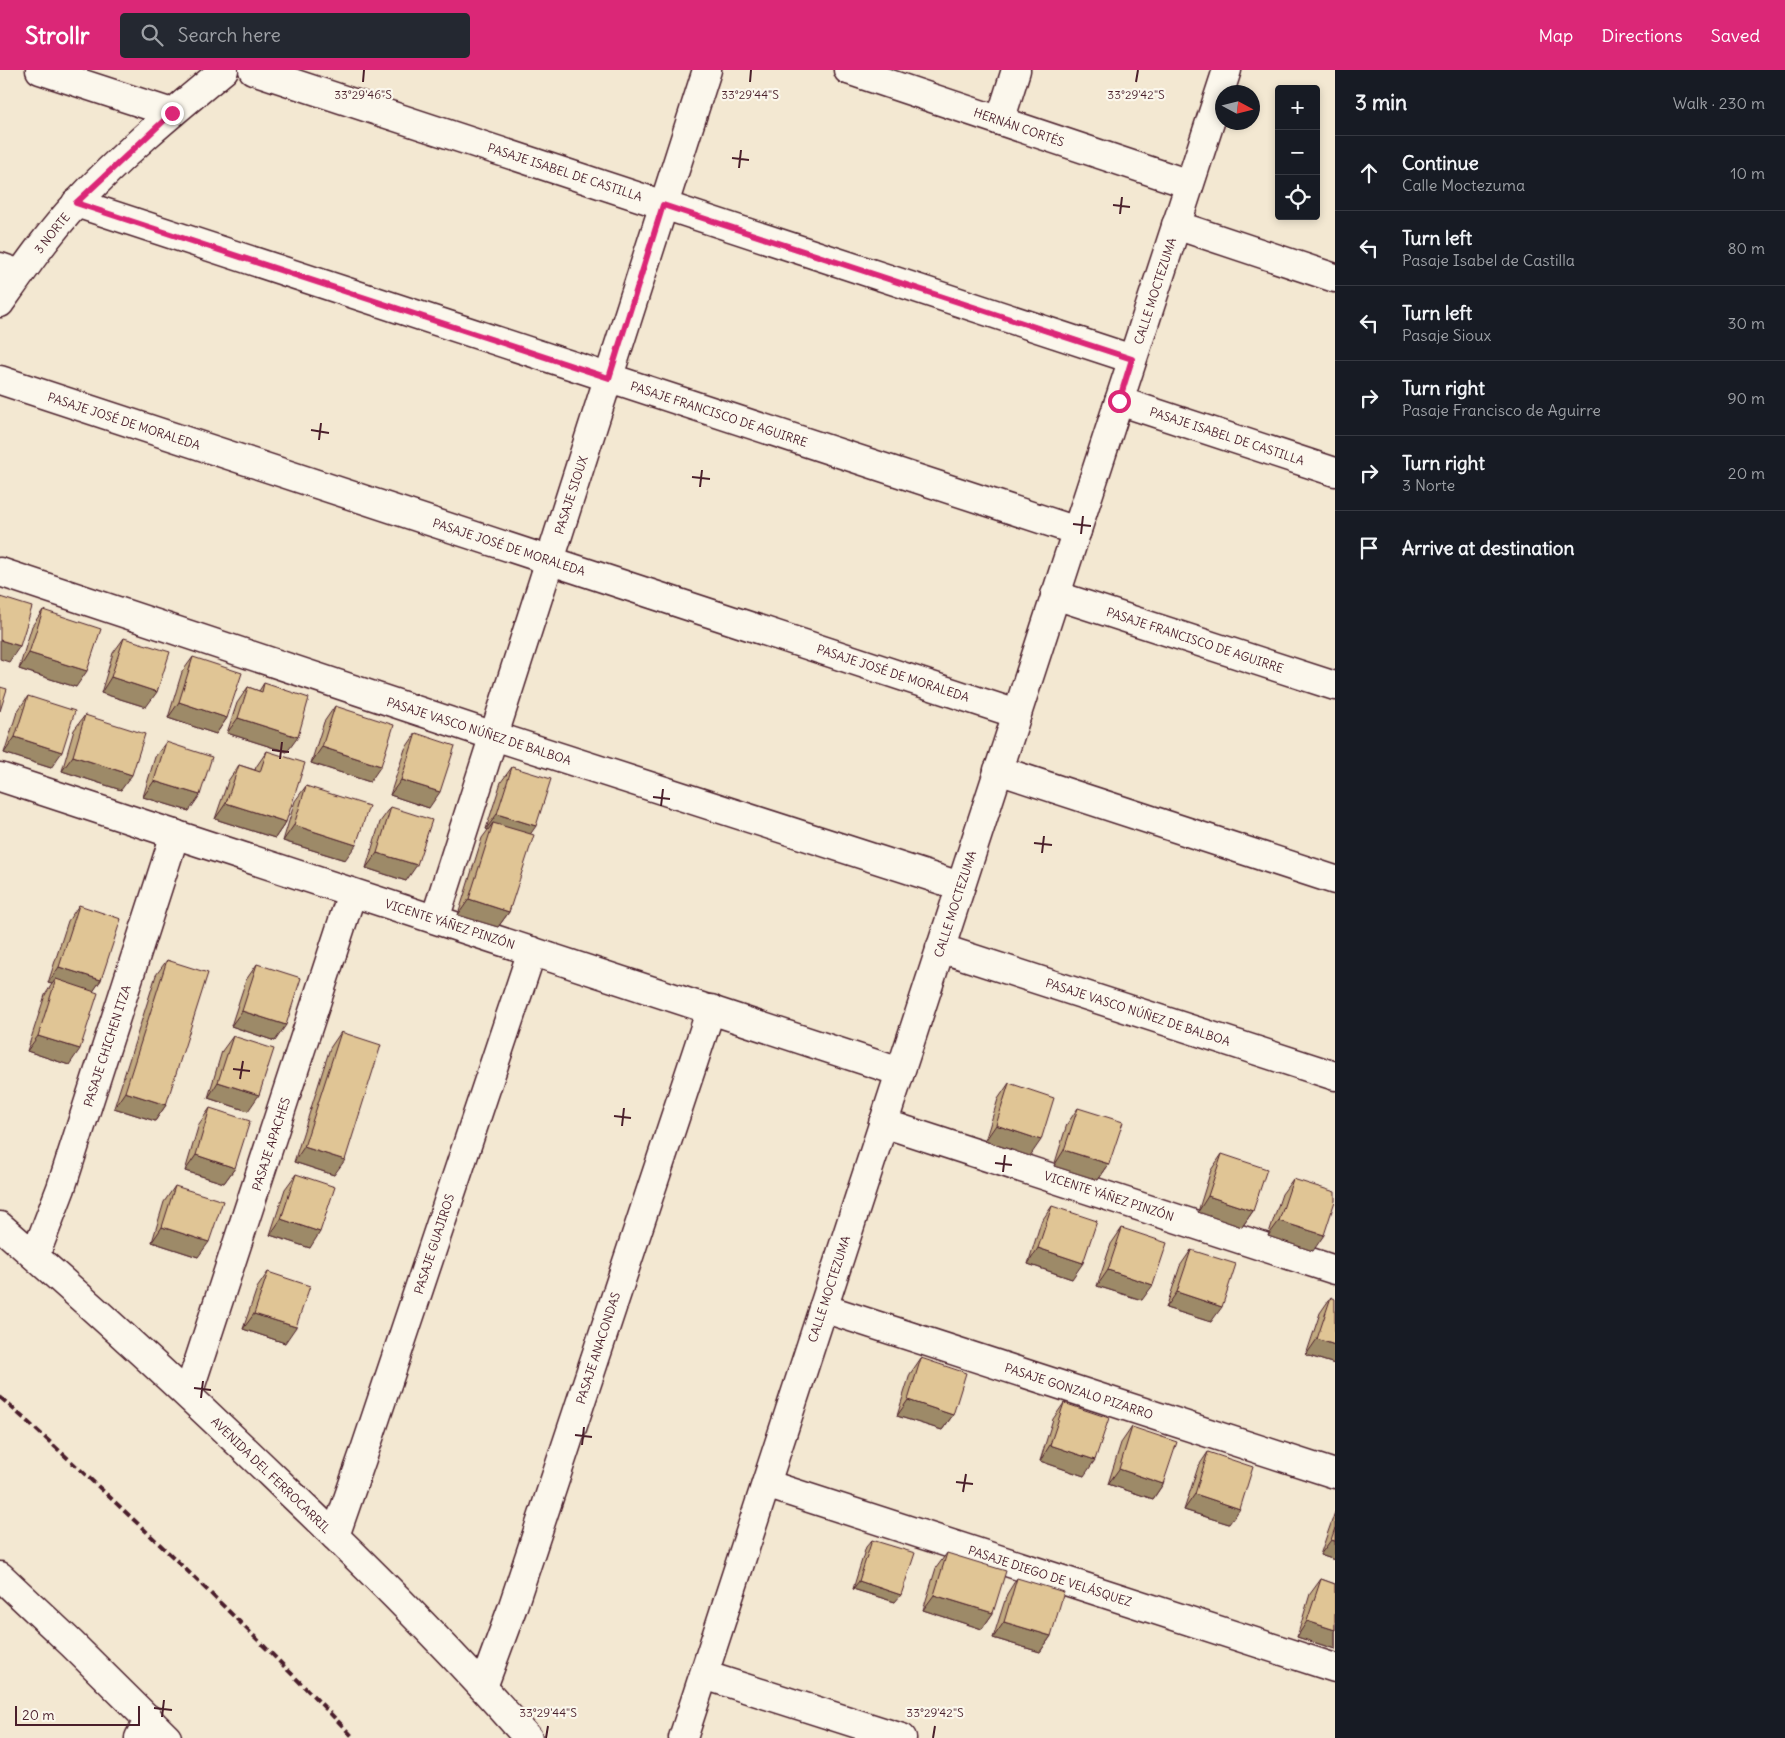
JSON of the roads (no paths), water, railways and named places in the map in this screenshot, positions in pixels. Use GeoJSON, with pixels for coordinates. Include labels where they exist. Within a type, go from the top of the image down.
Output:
{"type":"FeatureCollection","features":[{"type":"Feature","properties":{"kind":"street"},"geometry":{"type":"LineString","coordinates":[[40,70],[172,113]]}},
{"type":"Feature","properties":{"kind":"street","name":"3 NORTE"},"geometry":{"type":"LineString","coordinates":[[0,303],[10,271],[76,203],[172,113],[224,70]]}},
{"type":"Feature","properties":{"kind":"street","name":"PASAJE ISABEL DE CASTILLA"},"geometry":{"type":"LineString","coordinates":[[253,70],[1132,359]]}},
{"type":"Feature","properties":{"kind":"street","name":"PASAJE SIOUX"},"geometry":{"type":"LineString","coordinates":[[435,919],[707,70]]}},
{"type":"Feature","properties":{"kind":"street","name":"HERNÁN CORTÉS"},"geometry":{"type":"LineString","coordinates":[[848,70],[1189,184]]}},
{"type":"Feature","properties":{"kind":"street"},"geometry":{"type":"LineString","coordinates":[[1000,121],[1016,70]]}},
{"type":"Feature","properties":{"kind":"street","name":"CALLE MOCTEZUMA"},"geometry":{"type":"LineString","coordinates":[[683,1738],[1227,70]]}},
{"type":"Feature","properties":{"kind":"street","name":"PASAJE FRANCISCO DE AGUIRRE"},"geometry":{"type":"LineString","coordinates":[[76,203],[1076,531]]}},
{"type":"Feature","properties":{"kind":"street"},"geometry":{"type":"LineString","coordinates":[[1176,225],[1335,278]]}},
{"type":"Feature","properties":{"kind":"street","name":"PASAJE JOSÉ DE MORALEDA"},"geometry":{"type":"LineString","coordinates":[[0,380],[1017,714]]}},
{"type":"Feature","properties":{"kind":"street","name":"PASAJE ISABEL DE CASTILLA"},"geometry":{"type":"LineString","coordinates":[[1119,401],[1335,472]]}},
{"type":"Feature","properties":{"kind":"street","name":"PASAJE VASCO NÚÑEZ DE BALBOA"},"geometry":{"type":"LineString","coordinates":[[0,572],[494,736],[960,886]]}},
{"type":"Feature","properties":{"kind":"street","name":"PASAJE FRANCISCO DE AGUIRRE"},"geometry":{"type":"LineString","coordinates":[[1055,595],[1335,686]]}},
{"type":"Feature","properties":{"kind":"street"},"geometry":{"type":"LineString","coordinates":[[998,770],[1335,880]]}},
{"type":"Feature","properties":{"kind":"street","name":"VICENTE YÁÑEZ PINZÓN"},"geometry":{"type":"LineString","coordinates":[[0,777],[900,1072]]}},
{"type":"Feature","properties":{"kind":"street","name":"PASAJE CHICHEN ITZA"},"geometry":{"type":"LineString","coordinates":[[35,1256],[61,1188],[175,834]]}},
{"type":"Feature","properties":{"kind":"street","name":"PASAJE APACHES"},"geometry":{"type":"LineString","coordinates":[[188,1394],[352,893]]}},
{"type":"Feature","properties":{"kind":"street","name":"PASAJE VASCO NÚÑEZ DE BALBOA"},"geometry":{"type":"LineString","coordinates":[[940,948],[1335,1076]]}},
{"type":"Feature","properties":{"kind":"street","name":"PASAJE GUAJIROS"},"geometry":{"type":"LineString","coordinates":[[335,1536],[366,1450],[532,951]]}},
{"type":"Feature","properties":{"kind":"street","name":"PASAJE ANACONDAS"},"geometry":{"type":"LineString","coordinates":[[483,1687],[513,1606],[711,1009]]}},
{"type":"Feature","properties":{"kind":"street","name":"VICENTE YÁÑEZ PINZÓN"},"geometry":{"type":"LineString","coordinates":[[883,1123],[1335,1270]]}},
{"type":"Feature","properties":{"kind":"street","name":"AVENIDA DEL FERROCARRIL"},"geometry":{"type":"LineString","coordinates":[[0,1226],[188,1394],[335,1536],[483,1687],[528,1738]]}},
{"type":"Feature","properties":{"kind":"street","name":"PASAJE GONZALO PIZARRO"},"geometry":{"type":"LineString","coordinates":[[823,1308],[1335,1474]]}},
{"type":"Feature","properties":{"kind":"street","name":"PASAJE DIEGO DE VELÁSQUEZ"},"geometry":{"type":"LineString","coordinates":[[766,1484],[1335,1668]]}},
{"type":"Feature","properties":{"kind":"street"},"geometry":{"type":"LineString","coordinates":[[0,1576],[152,1732]]}},
{"type":"Feature","properties":{"kind":"street"},"geometry":{"type":"LineString","coordinates":[[704,1674],[896,1737]]}},
{"type":"Feature","properties":{"kind":"railway"},"geometry":{"type":"LineString","coordinates":[[0,1397],[180,1564],[354,1738]]}}]}
